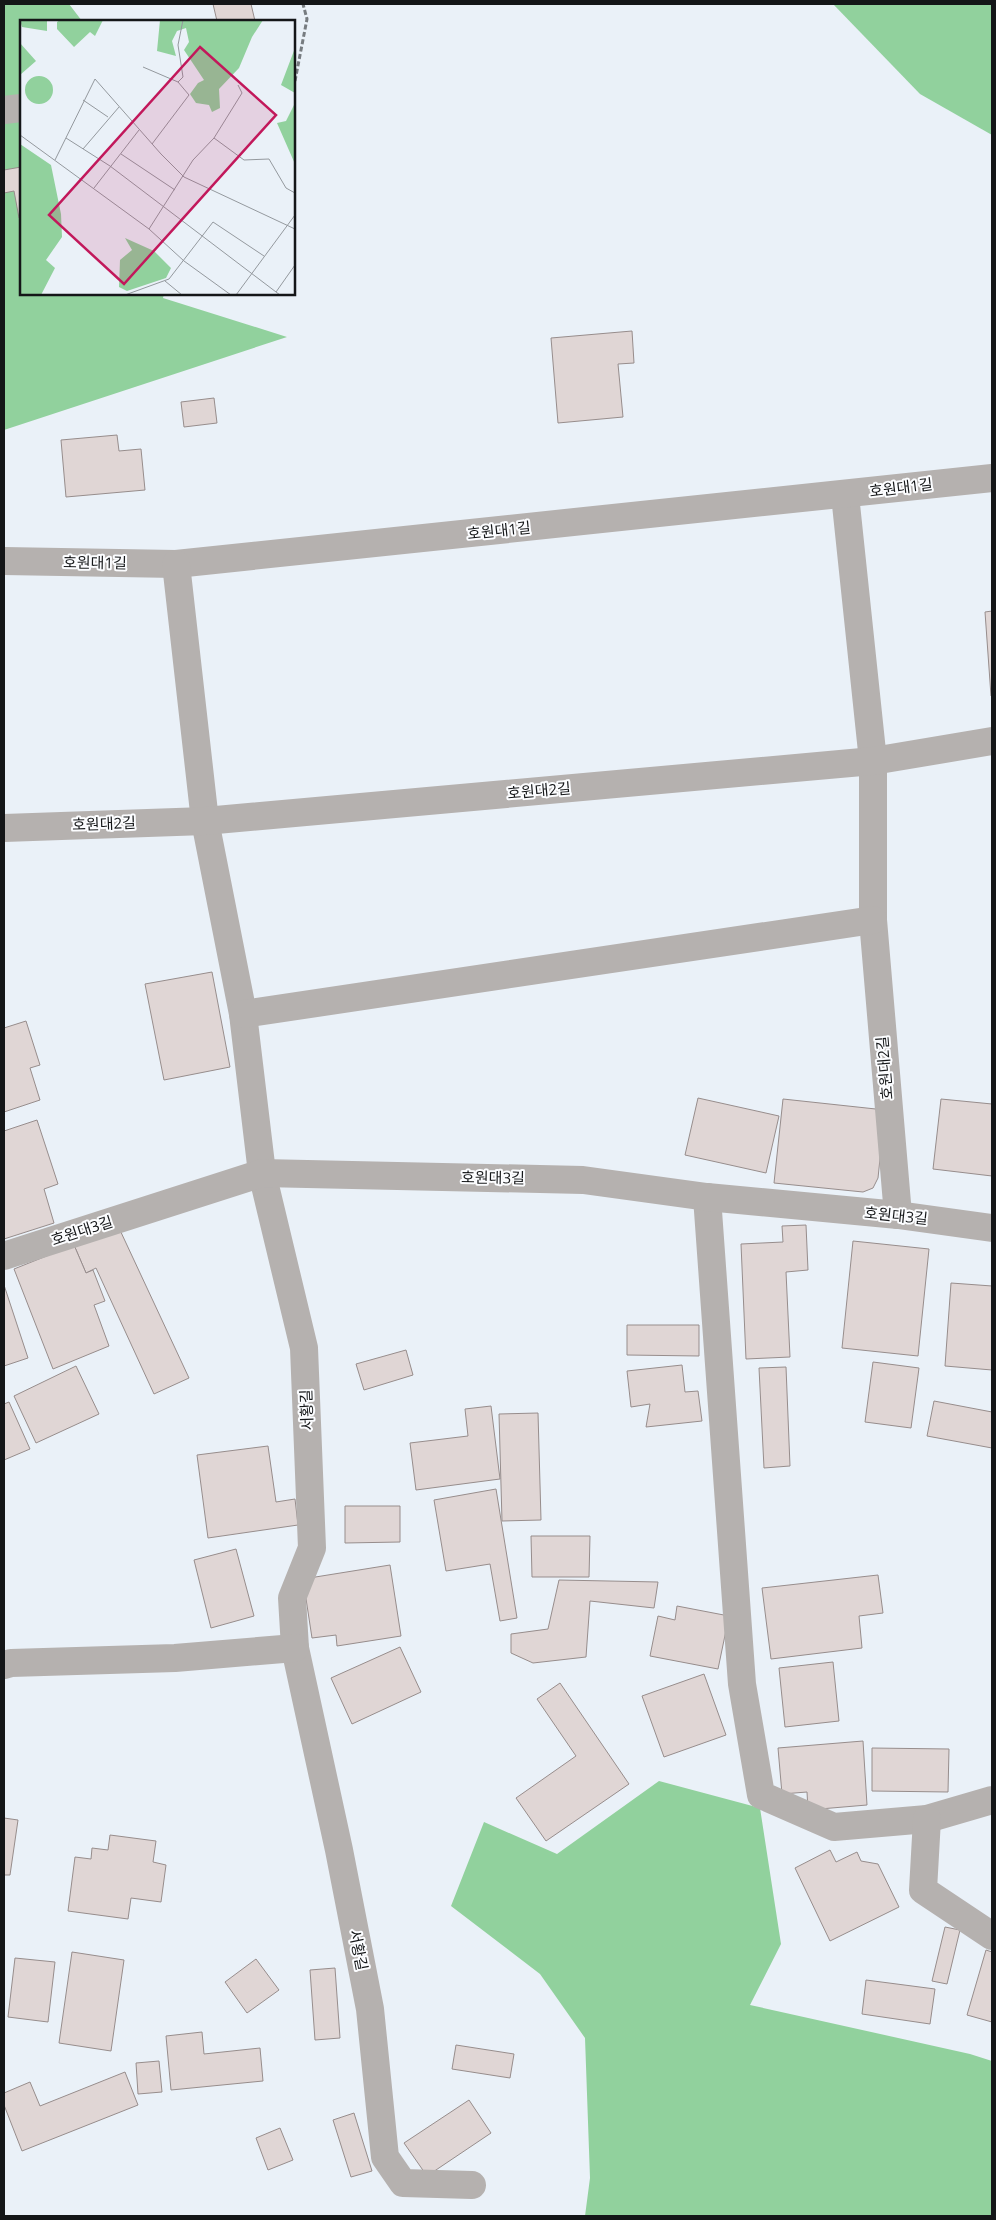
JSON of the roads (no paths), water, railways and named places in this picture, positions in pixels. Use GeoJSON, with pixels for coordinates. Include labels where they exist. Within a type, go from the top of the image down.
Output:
{"type":"FeatureCollection","features":[{"type":"Feature","properties":{"kind":"street"},"geometry":{"type":"LineString","coordinates":[[4,110],[20,108]]}},
{"type":"Feature","properties":{"kind":"street","name":"호원대1길"},"geometry":{"type":"LineString","coordinates":[[4,561],[176,564],[992,478]]}},
{"type":"Feature","properties":{"kind":"street"},"geometry":{"type":"LineString","coordinates":[[845,495],[873,761]]}},
{"type":"Feature","properties":{"kind":"street"},"geometry":{"type":"LineString","coordinates":[[176,564],[205,821],[243,1014],[262,1173]]}},
{"type":"Feature","properties":{"kind":"street","name":"호원대2길"},"geometry":{"type":"LineString","coordinates":[[4,828],[205,821],[873,761],[992,741]]}},
{"type":"Feature","properties":{"kind":"street","name":"호원대2길"},"geometry":{"type":"LineString","coordinates":[[873,761],[873,920],[898,1216]]}},
{"type":"Feature","properties":{"kind":"street"},"geometry":{"type":"LineString","coordinates":[[243,1014],[873,920]]}},
{"type":"Feature","properties":{"kind":"street","name":"호원대3길"},"geometry":{"type":"LineString","coordinates":[[4,1256],[262,1173],[582,1180],[707,1197],[898,1216],[992,1228]]}},
{"type":"Feature","properties":{"kind":"street","name":"서황길"},"geometry":{"type":"LineString","coordinates":[[262,1173],[304,1348],[312,1548],[292,1598],[295,1648],[370,2009],[385,2157],[403,2183],[472,2185]]}},
{"type":"Feature","properties":{"kind":"street"},"geometry":{"type":"LineString","coordinates":[[707,1197],[742,1684],[761,1795],[834,1827],[927,1819],[992,1800]]}},
{"type":"Feature","properties":{"kind":"street"},"geometry":{"type":"LineString","coordinates":[[4,1665],[11,1663],[175,1658],[295,1648]]}},
{"type":"Feature","properties":{"kind":"street"},"geometry":{"type":"LineString","coordinates":[[927,1819],[923,1890],[992,1936]]}}]}
